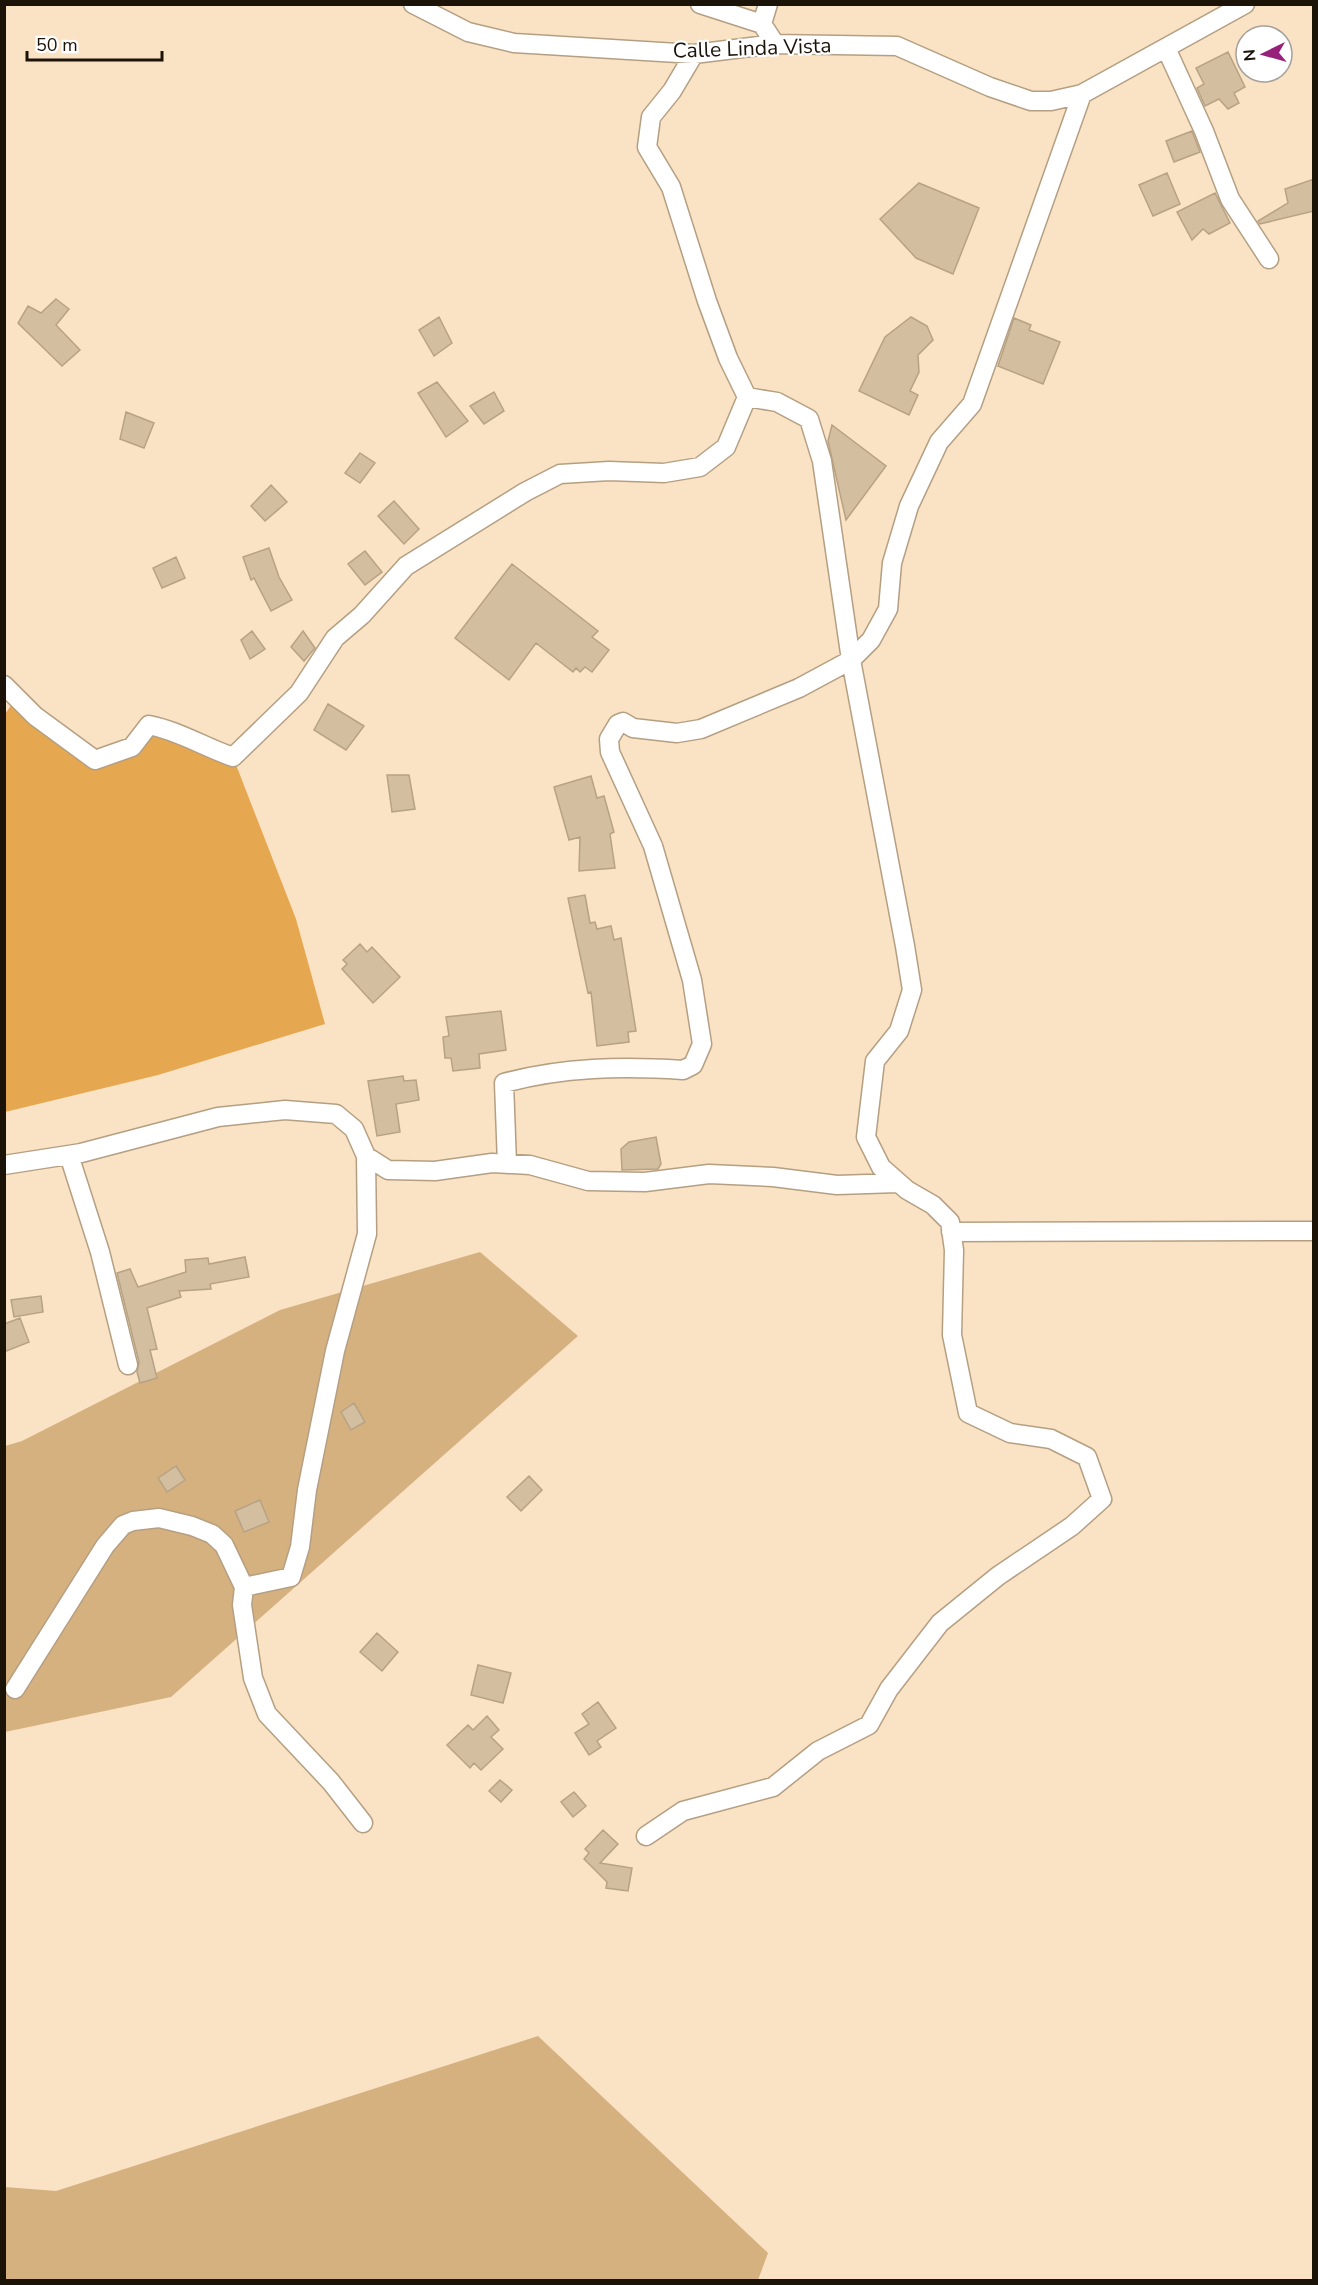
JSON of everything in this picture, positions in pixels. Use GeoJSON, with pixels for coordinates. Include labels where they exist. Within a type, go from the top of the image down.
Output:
{"type":"FeatureCollection","features":[{"type":"Feature","properties":{"kind":"street","name":"Calle Linda Vista"},"geometry":{"type":"LineString","coordinates":[[413,4],[468,32],[514,43],[694,54],[775,44],[897,46],[943,68],[1031,101],[1051,101],[1082,94],[1245,4]]}},
{"type":"Feature","properties":{"kind":"street"},"geometry":{"type":"LineString","coordinates":[[700,4],[762,24],[775,44]]}},
{"type":"Feature","properties":{"kind":"street"},"geometry":{"type":"LineString","coordinates":[[762,24],[768,4]]}},
{"type":"Feature","properties":{"kind":"street"},"geometry":{"type":"LineString","coordinates":[[1166,48],[1204,131],[1230,199],[1269,259]]}},
{"type":"Feature","properties":{"kind":"street"},"geometry":{"type":"LineString","coordinates":[[4,685],[36,716],[95,760],[132,747],[149,725],[172,730],[208,748],[233,757],[299,693],[335,638],[362,615],[406,566],[525,492],[560,474],[609,471],[664,473],[700,468],[726,447],[747,397],[728,358],[707,302],[671,187],[647,147],[651,117],[672,91],[694,54]]}},
{"type":"Feature","properties":{"kind":"street"},"geometry":{"type":"LineString","coordinates":[[507,1164],[504,1083],[535,1074],[581,1068],[683,1070],[693,1065],[702,1044],[692,980],[652,846],[610,752],[609,739],[618,724],[622,722],[633,728],[677,733],[701,729],[800,688],[851,660],[871,640],[888,609],[892,563],[909,507],[939,442],[972,404],[1082,94]]}},
{"type":"Feature","properties":{"kind":"street"},"geometry":{"type":"LineString","coordinates":[[646,1836],[683,1811],[773,1787],[818,1751],[869,1725],[890,1689],[940,1623],[998,1576],[1064,1532],[1102,1499],[1087,1457],[1051,1439],[1010,1433],[968,1413],[952,1335],[954,1250],[950,1222],[933,1205],[898,1183],[881,1167],[866,1137],[868,1104],[875,1061],[899,1031],[912,990],[851,660],[822,460],[810,419],[777,402],[747,397]]}},
{"type":"Feature","properties":{"kind":"street"},"geometry":{"type":"LineString","coordinates":[[4,1165],[69,1155],[218,1117],[285,1110],[336,1114],[354,1129],[366,1156],[367,1234],[335,1350],[307,1490],[297,1556],[288,1580],[244,1587]]}},
{"type":"Feature","properties":{"kind":"street"},"geometry":{"type":"LineString","coordinates":[[69,1155],[100,1252],[128,1365]]}},
{"type":"Feature","properties":{"kind":"street"},"geometry":{"type":"LineString","coordinates":[[366,1156],[388,1170],[435,1171],[492,1163],[530,1165],[588,1181],[645,1182],[709,1174],[773,1177],[837,1185],[898,1183]]}},
{"type":"Feature","properties":{"kind":"street"},"geometry":{"type":"LineString","coordinates":[[951,1232],[1314,1231]]}},
{"type":"Feature","properties":{"kind":"street"},"geometry":{"type":"LineString","coordinates":[[15,1689],[105,1546],[123,1525],[159,1518],[212,1534],[224,1545],[244,1587],[242,1605],[253,1678],[267,1714],[331,1782],[363,1823]]}},
{"type":"Feature","properties":{"kind":"shaded area"},"geometry":{"type":"Polygon","coordinates":[[[17,697],[95,760],[149,725],[233,757],[296,919],[325,1024],[158,1075],[5,1112],[5,714],[17,697]]]}},
{"type":"Feature","properties":{"kind":"shaded area"},"geometry":{"type":"Polygon","coordinates":[[[480,1252],[578,1336],[171,1697],[5,1732],[5,1446],[22,1441],[280,1310],[480,1252]]]}},
{"type":"Feature","properties":{"kind":"shaded area"},"geometry":{"type":"Polygon","coordinates":[[[538,2036],[768,2253],[758,2280],[5,2280],[5,2187],[56,2191],[538,2036]]]}},
{"type":"Feature","properties":{"kind":"building"},"geometry":{"type":"Polygon","coordinates":[[[1228,52],[1234,64],[1234,84],[1244,84],[1245,87],[1234,93],[1239,103],[1228,109],[1219,99],[1205,106],[1197,88],[1204,84],[1196,68],[1228,52]]]}},
{"type":"Feature","properties":{"kind":"building"},"geometry":{"type":"Polygon","coordinates":[[[1192,131],[1200,152],[1174,162],[1166,141],[1192,131]]]}},
{"type":"Feature","properties":{"kind":"building"},"geometry":{"type":"Polygon","coordinates":[[[1167,173],[1180,204],[1153,216],[1139,185],[1167,173]]]}},
{"type":"Feature","properties":{"kind":"building"},"geometry":{"type":"Polygon","coordinates":[[[1314,179],[1314,211],[1260,224],[1258,221],[1288,203],[1285,189],[1314,179]]]}},
{"type":"Feature","properties":{"kind":"building"},"geometry":{"type":"Polygon","coordinates":[[[919,183],[979,208],[953,274],[916,258],[880,219],[919,183]]]}},
{"type":"Feature","properties":{"kind":"building"},"geometry":{"type":"Polygon","coordinates":[[[1215,193],[1230,223],[1209,234],[1203,229],[1192,240],[1177,212],[1215,193]]]}},
{"type":"Feature","properties":{"kind":"building"},"geometry":{"type":"Polygon","coordinates":[[[56,299],[69,309],[56,325],[80,350],[62,366],[18,323],[28,306],[41,313],[56,299]]]}},
{"type":"Feature","properties":{"kind":"building"},"geometry":{"type":"Polygon","coordinates":[[[439,317],[452,343],[434,356],[419,330],[439,317]]]}},
{"type":"Feature","properties":{"kind":"building"},"geometry":{"type":"Polygon","coordinates":[[[911,317],[927,326],[933,340],[918,355],[919,372],[910,391],[918,395],[909,415],[859,391],[885,337],[911,317]]]}},
{"type":"Feature","properties":{"kind":"building"},"geometry":{"type":"Polygon","coordinates":[[[1014,318],[1031,325],[1029,330],[1060,342],[1043,384],[998,366],[1014,318]]]}},
{"type":"Feature","properties":{"kind":"building"},"geometry":{"type":"Polygon","coordinates":[[[437,382],[468,421],[446,437],[418,393],[437,382]]]}},
{"type":"Feature","properties":{"kind":"building"},"geometry":{"type":"Polygon","coordinates":[[[494,392],[504,411],[484,424],[470,406],[494,392]]]}},
{"type":"Feature","properties":{"kind":"building"},"geometry":{"type":"Polygon","coordinates":[[[126,412],[154,423],[144,448],[120,439],[126,412]]]}},
{"type":"Feature","properties":{"kind":"building"},"geometry":{"type":"Polygon","coordinates":[[[832,425],[886,466],[846,520],[828,441],[832,425]]]}},
{"type":"Feature","properties":{"kind":"building"},"geometry":{"type":"Polygon","coordinates":[[[360,453],[375,463],[360,483],[345,473],[360,453]]]}},
{"type":"Feature","properties":{"kind":"building"},"geometry":{"type":"Polygon","coordinates":[[[271,485],[287,502],[265,521],[251,506],[271,485]]]}},
{"type":"Feature","properties":{"kind":"building"},"geometry":{"type":"Polygon","coordinates":[[[394,501],[419,529],[404,544],[378,516],[394,501]]]}},
{"type":"Feature","properties":{"kind":"building"},"geometry":{"type":"Polygon","coordinates":[[[269,548],[279,577],[292,600],[271,611],[254,578],[251,580],[243,557],[269,548]]]}},
{"type":"Feature","properties":{"kind":"building"},"geometry":{"type":"Polygon","coordinates":[[[365,551],[382,572],[365,585],[348,564],[365,551]]]}},
{"type":"Feature","properties":{"kind":"building"},"geometry":{"type":"Polygon","coordinates":[[[176,557],[185,578],[162,588],[153,568],[176,557]]]}},
{"type":"Feature","properties":{"kind":"building"},"geometry":{"type":"Polygon","coordinates":[[[512,564],[598,631],[592,637],[609,650],[592,672],[585,667],[580,672],[576,668],[573,672],[536,643],[509,680],[455,638],[512,564]]]}},
{"type":"Feature","properties":{"kind":"building"},"geometry":{"type":"Polygon","coordinates":[[[252,631],[265,649],[250,659],[241,640],[252,631]]]}},
{"type":"Feature","properties":{"kind":"building"},"geometry":{"type":"Polygon","coordinates":[[[303,631],[315,648],[304,661],[291,647],[303,631]]]}},
{"type":"Feature","properties":{"kind":"building"},"geometry":{"type":"Polygon","coordinates":[[[328,704],[364,726],[346,750],[314,730],[328,704]]]}},
{"type":"Feature","properties":{"kind":"building"},"geometry":{"type":"Polygon","coordinates":[[[387,775],[409,775],[415,809],[392,812],[387,775]]]}},
{"type":"Feature","properties":{"kind":"building"},"geometry":{"type":"Polygon","coordinates":[[[591,776],[597,798],[604,796],[614,832],[610,834],[615,868],[579,871],[580,837],[569,840],[554,787],[591,776]]]}},
{"type":"Feature","properties":{"kind":"building"},"geometry":{"type":"Polygon","coordinates":[[[585,895],[590,923],[595,922],[597,929],[611,926],[614,940],[621,938],[636,1031],[628,1032],[629,1042],[597,1046],[591,992],[588,993],[568,898],[585,895]]]}},
{"type":"Feature","properties":{"kind":"building"},"geometry":{"type":"Polygon","coordinates":[[[360,944],[367,952],[372,947],[400,977],[373,1003],[342,969],[347,964],[343,960],[360,944]]]}},
{"type":"Feature","properties":{"kind":"building"},"geometry":{"type":"Polygon","coordinates":[[[501,1011],[506,1050],[479,1054],[480,1068],[453,1071],[451,1058],[445,1058],[443,1037],[449,1036],[446,1017],[501,1011]]]}},
{"type":"Feature","properties":{"kind":"building"},"geometry":{"type":"Polygon","coordinates":[[[403,1076],[404,1081],[416,1080],[419,1100],[396,1104],[400,1132],[377,1136],[368,1081],[403,1076]]]}},
{"type":"Feature","properties":{"kind":"building"},"geometry":{"type":"Polygon","coordinates":[[[656,1137],[661,1164],[658,1169],[622,1170],[621,1149],[629,1142],[656,1137]]]}},
{"type":"Feature","properties":{"kind":"building"},"geometry":{"type":"Polygon","coordinates":[[[245,1257],[249,1277],[210,1284],[211,1289],[179,1291],[181,1297],[147,1308],[157,1349],[150,1350],[157,1378],[140,1383],[137,1372],[139,1362],[117,1273],[130,1269],[138,1287],[186,1272],[185,1260],[208,1258],[209,1264],[245,1257]]]}},
{"type":"Feature","properties":{"kind":"building"},"geometry":{"type":"Polygon","coordinates":[[[41,1296],[43,1312],[14,1317],[11,1300],[41,1296]]]}},
{"type":"Feature","properties":{"kind":"building"},"geometry":{"type":"Polygon","coordinates":[[[20,1318],[29,1342],[4,1352],[4,1324],[20,1318]]]}},
{"type":"Feature","properties":{"kind":"building"},"geometry":{"type":"Polygon","coordinates":[[[354,1403],[365,1422],[351,1430],[341,1412],[354,1403]]]}},
{"type":"Feature","properties":{"kind":"building"},"geometry":{"type":"Polygon","coordinates":[[[176,1466],[185,1480],[167,1492],[158,1478],[176,1466]]]}},
{"type":"Feature","properties":{"kind":"building"},"geometry":{"type":"Polygon","coordinates":[[[529,1476],[542,1490],[521,1511],[507,1497],[529,1476]]]}},
{"type":"Feature","properties":{"kind":"building"},"geometry":{"type":"Polygon","coordinates":[[[260,1500],[269,1522],[244,1532],[235,1511],[260,1500]]]}},
{"type":"Feature","properties":{"kind":"building"},"geometry":{"type":"Polygon","coordinates":[[[377,1633],[398,1652],[382,1671],[360,1652],[377,1633]]]}},
{"type":"Feature","properties":{"kind":"building"},"geometry":{"type":"Polygon","coordinates":[[[478,1665],[511,1673],[503,1703],[471,1695],[478,1665]]]}},
{"type":"Feature","properties":{"kind":"building"},"geometry":{"type":"Polygon","coordinates":[[[598,1702],[616,1728],[597,1741],[601,1747],[589,1755],[575,1733],[589,1724],[582,1714],[598,1702]]]}},
{"type":"Feature","properties":{"kind":"building"},"geometry":{"type":"Polygon","coordinates":[[[487,1716],[499,1730],[491,1737],[503,1749],[481,1770],[474,1763],[470,1768],[447,1745],[468,1725],[473,1730],[487,1716]]]}},
{"type":"Feature","properties":{"kind":"building"},"geometry":{"type":"Polygon","coordinates":[[[500,1780],[512,1790],[501,1802],[489,1791],[500,1780]]]}},
{"type":"Feature","properties":{"kind":"building"},"geometry":{"type":"Polygon","coordinates":[[[574,1792],[586,1806],[573,1817],[561,1802],[574,1792]]]}},
{"type":"Feature","properties":{"kind":"building"},"geometry":{"type":"Polygon","coordinates":[[[603,1830],[618,1844],[600,1863],[632,1868],[628,1891],[606,1888],[607,1882],[584,1859],[589,1853],[585,1849],[603,1830]]]}}]}
